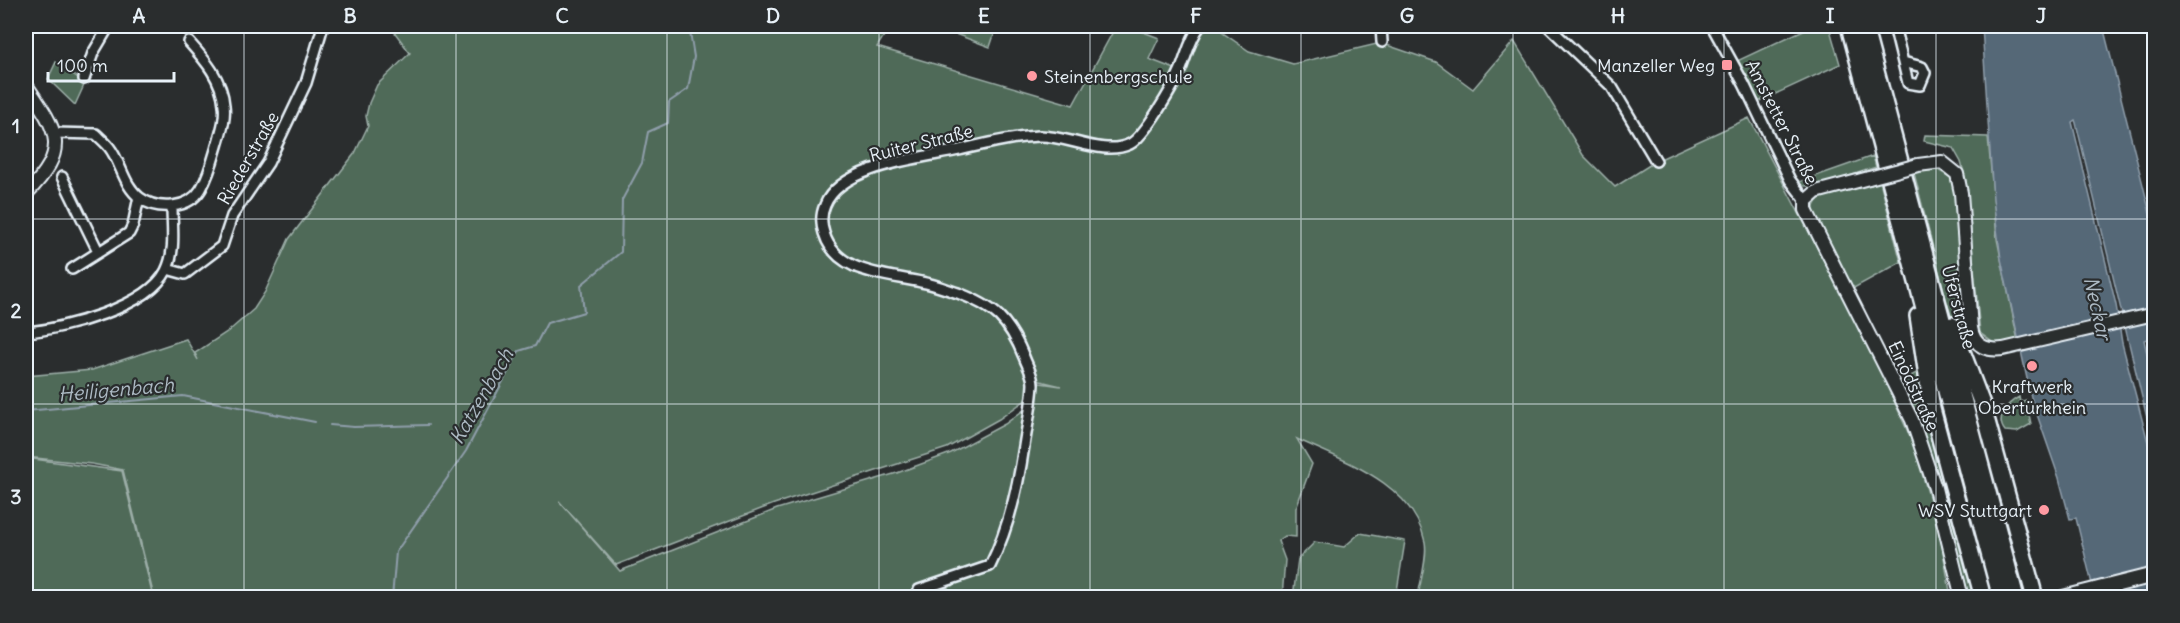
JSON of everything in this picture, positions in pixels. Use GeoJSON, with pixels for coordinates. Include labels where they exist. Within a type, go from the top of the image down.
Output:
{"type":"FeatureCollection","features":[{"type":"Feature","properties":{"kind":"highway","name":"Uferstraße"},"geometry":{"type":"LineString","coordinates":[[1849,26],[2001,597]]}},
{"type":"Feature","properties":{"kind":"highway","name":"Uferstraße"},"geometry":{"type":"LineString","coordinates":[[1864,26],[2016,597]]}},
{"type":"Feature","properties":{"kind":"highway"},"geometry":{"type":"LineString","coordinates":[[1924,253],[1935,268],[1951,323],[1981,399],[2035,597]]}},
{"type":"Feature","properties":{"kind":"highway"},"geometry":{"type":"LineString","coordinates":[[1917,281],[1914,300],[1931,402],[1983,597]]}},
{"type":"Feature","properties":{"kind":"main road"},"geometry":{"type":"LineString","coordinates":[[2062,597],[2154,575]]}},
{"type":"Feature","properties":{"kind":"street"},"geometry":{"type":"LineString","coordinates":[[84,79],[93,53],[109,26]]}},
{"type":"Feature","properties":{"kind":"street","name":"Riederstraße"},"geometry":{"type":"LineString","coordinates":[[167,269],[185,274],[212,256],[222,246],[232,216],[268,163],[285,131],[306,83],[323,26]]}},
{"type":"Feature","properties":{"kind":"street","name":"Ruiter Straße"},"geometry":{"type":"LineString","coordinates":[[919,590],[990,566],[1000,546],[1016,497],[1033,382],[1012,329],[998,313],[957,293],[924,282],[858,269],[836,256],[826,243],[822,228],[822,212],[827,199],[835,190],[855,177],[890,163],[1003,140],[1041,136],[1106,147],[1130,144],[1149,126],[1180,72],[1192,36],[1200,26]]}},
{"type":"Feature","properties":{"kind":"street"},"geometry":{"type":"LineString","coordinates":[[1381,26],[1382,42]]}},
{"type":"Feature","properties":{"kind":"street"},"geometry":{"type":"LineString","coordinates":[[1548,26],[1612,87],[1656,161]]}},
{"type":"Feature","properties":{"kind":"street","name":"Amstetter Straße"},"geometry":{"type":"LineString","coordinates":[[1712,26],[1744,84],[1790,180],[1806,201]]}},
{"type":"Feature","properties":{"kind":"street"},"geometry":{"type":"LineString","coordinates":[[1894,26],[1903,62]]}},
{"type":"Feature","properties":{"kind":"street"},"geometry":{"type":"LineString","coordinates":[[54,133],[96,134],[110,147],[127,183],[139,197],[155,204],[172,207],[190,200],[200,191],[210,170],[224,124],[224,105],[217,79],[189,42]]}},
{"type":"Feature","properties":{"kind":"street"},"geometry":{"type":"LineString","coordinates":[[26,86],[50,122],[54,133],[54,154],[50,166],[26,194]]}},
{"type":"Feature","properties":{"kind":"street"},"geometry":{"type":"LineString","coordinates":[[1806,201],[1815,192],[1918,165],[1942,162],[1957,174],[1961,193],[1973,336],[1987,349],[2008,348],[2154,314]]}},
{"type":"Feature","properties":{"kind":"street"},"geometry":{"type":"LineString","coordinates":[[62,177],[98,251]]}},
{"type":"Feature","properties":{"kind":"street"},"geometry":{"type":"LineString","coordinates":[[72,269],[129,233],[139,197]]}},
{"type":"Feature","properties":{"kind":"street","name":"Einödstraße"},"geometry":{"type":"LineString","coordinates":[[1806,201],[1806,210],[1919,438],[1935,488],[1962,597]]}},
{"type":"Feature","properties":{"kind":"street"},"geometry":{"type":"LineString","coordinates":[[26,332],[82,322],[154,288],[167,269],[172,248],[172,207]]}},
{"type":"Feature","properties":{"kind":"green space"},"geometry":{"type":"Polygon","coordinates":[[[390,26],[890,26],[877,47],[1073,105],[1116,26],[1128,26],[1159,38],[1149,59],[1180,71],[1200,26],[1220,26],[1223,33],[1249,51],[1293,64],[1381,43],[1436,62],[1473,89],[1514,41],[1583,155],[1615,187],[1656,161],[1749,118],[1872,352],[1912,441],[1939,529],[1951,597],[1418,597],[1426,548],[1418,522],[1407,504],[1392,489],[1374,477],[1297,439],[1312,464],[1296,508],[1296,537],[1285,536],[1278,541],[1285,560],[1282,597],[154,597],[123,470],[92,464],[26,457],[26,376],[92,370],[186,339],[198,360],[195,353],[230,330],[254,309],[265,292],[289,239],[355,153],[368,126],[366,116],[377,85],[410,53],[390,26]],[[1028,378],[1027,399],[999,419],[947,448],[774,504],[616,565],[559,501],[620,571],[777,509],[897,473],[951,453],[1005,424],[1029,406],[1033,382],[1061,386],[1028,378]]]}},
{"type":"Feature","properties":{"kind":"green space"},"geometry":{"type":"Polygon","coordinates":[[[934,26],[997,26],[990,47],[934,26]]]}},
{"type":"Feature","properties":{"kind":"green space"},"geometry":{"type":"Polygon","coordinates":[[[1812,26],[1829,26],[1840,64],[1758,102],[1737,61],[1812,26]]]}},
{"type":"Feature","properties":{"kind":"green space"},"geometry":{"type":"Polygon","coordinates":[[[56,62],[85,83],[75,105],[48,79],[56,62]]]}},
{"type":"Feature","properties":{"kind":"green space"},"geometry":{"type":"Polygon","coordinates":[[[1925,135],[1988,137],[1997,239],[2018,341],[1995,344],[1980,333],[1966,180],[1961,162],[1953,148],[1924,141],[1925,135]]]}},
{"type":"Feature","properties":{"kind":"green space"},"geometry":{"type":"Polygon","coordinates":[[[1873,156],[1876,167],[1822,184],[1802,186],[1796,183],[1873,156]]]}},
{"type":"Feature","properties":{"kind":"green space"},"geometry":{"type":"Polygon","coordinates":[[[1935,168],[1953,179],[1967,336],[1959,338],[1947,303],[1914,173],[1935,168]]]}},
{"type":"Feature","properties":{"kind":"green space"},"geometry":{"type":"Polygon","coordinates":[[[1880,181],[1901,262],[1852,289],[1814,214],[1814,207],[1822,196],[1828,193],[1857,185],[1858,188],[1880,181]]]}},
{"type":"Feature","properties":{"kind":"green space"},"geometry":{"type":"Polygon","coordinates":[[[1922,370],[1978,597],[1967,597],[1899,382],[1922,370]]]}},
{"type":"Feature","properties":{"kind":"green space"},"geometry":{"type":"Polygon","coordinates":[[[2019,397],[2020,402],[2026,400],[2031,424],[2017,432],[2005,431],[2001,421],[2003,412],[2019,397]]]}},
{"type":"Feature","properties":{"kind":"green space"},"geometry":{"type":"Polygon","coordinates":[[[26,458],[122,471],[153,597],[26,597],[26,458]]]}},
{"type":"Feature","properties":{"kind":"green space"},"geometry":{"type":"Polygon","coordinates":[[[1360,533],[1405,541],[1396,597],[1293,597],[1298,559],[1315,542],[1344,547],[1360,533]]]}},
{"type":"Feature","properties":{"kind":"water","name":"Neckar"},"geometry":{"type":"Polygon","coordinates":[[[1982,26],[2103,26],[2154,229],[2154,354],[2151,338],[2144,340],[2154,384],[2154,447],[2076,123],[2075,120],[2072,122],[2116,305],[2122,343],[2154,465],[2154,597],[2090,597],[2092,584],[2076,518],[2070,519],[2059,478],[2031,397],[2001,259],[1993,199],[1982,26]]]}},
{"type":"Feature","properties":{"kind":"pier"},"geometry":{"type":"Polygon","coordinates":[[[2154,566],[2154,584],[2103,598],[2087,598],[2089,583],[2154,566]]]}},
{"type":"Feature","properties":{"kind":"waterway","name":"Katzenbach"},"geometry":{"type":"LineString","coordinates":[[392,598],[396,552],[466,451],[519,351],[535,346],[547,323],[584,312],[581,285],[621,252],[622,200],[642,163],[648,132],[668,123],[669,102],[688,89],[694,57],[689,26]]}},
{"type":"Feature","properties":{"kind":"waterway","name":"Heiligenbach"},"geometry":{"type":"LineString","coordinates":[[26,411],[183,396],[315,422]]}},
{"type":"Feature","properties":{"kind":"waterway","name":"Heiligenbach"},"geometry":{"type":"LineString","coordinates":[[330,425],[354,427],[428,425]]}},
{"type":"Feature","properties":{"kind":"place","name":"Manzeller Weg"},"geometry":{"type":"Point","coordinates":[1727,65]}},
{"type":"Feature","properties":{"kind":"place","name":"Steinenbergschule"},"geometry":{"type":"Point","coordinates":[1032,76]}},
{"type":"Feature","properties":{"kind":"place","name":"Kraftwerk Obertürkhein"},"geometry":{"type":"Point","coordinates":[2032,366]}},
{"type":"Feature","properties":{"kind":"place","name":"WSV Stuttgart"},"geometry":{"type":"Point","coordinates":[2044,510]}}]}
